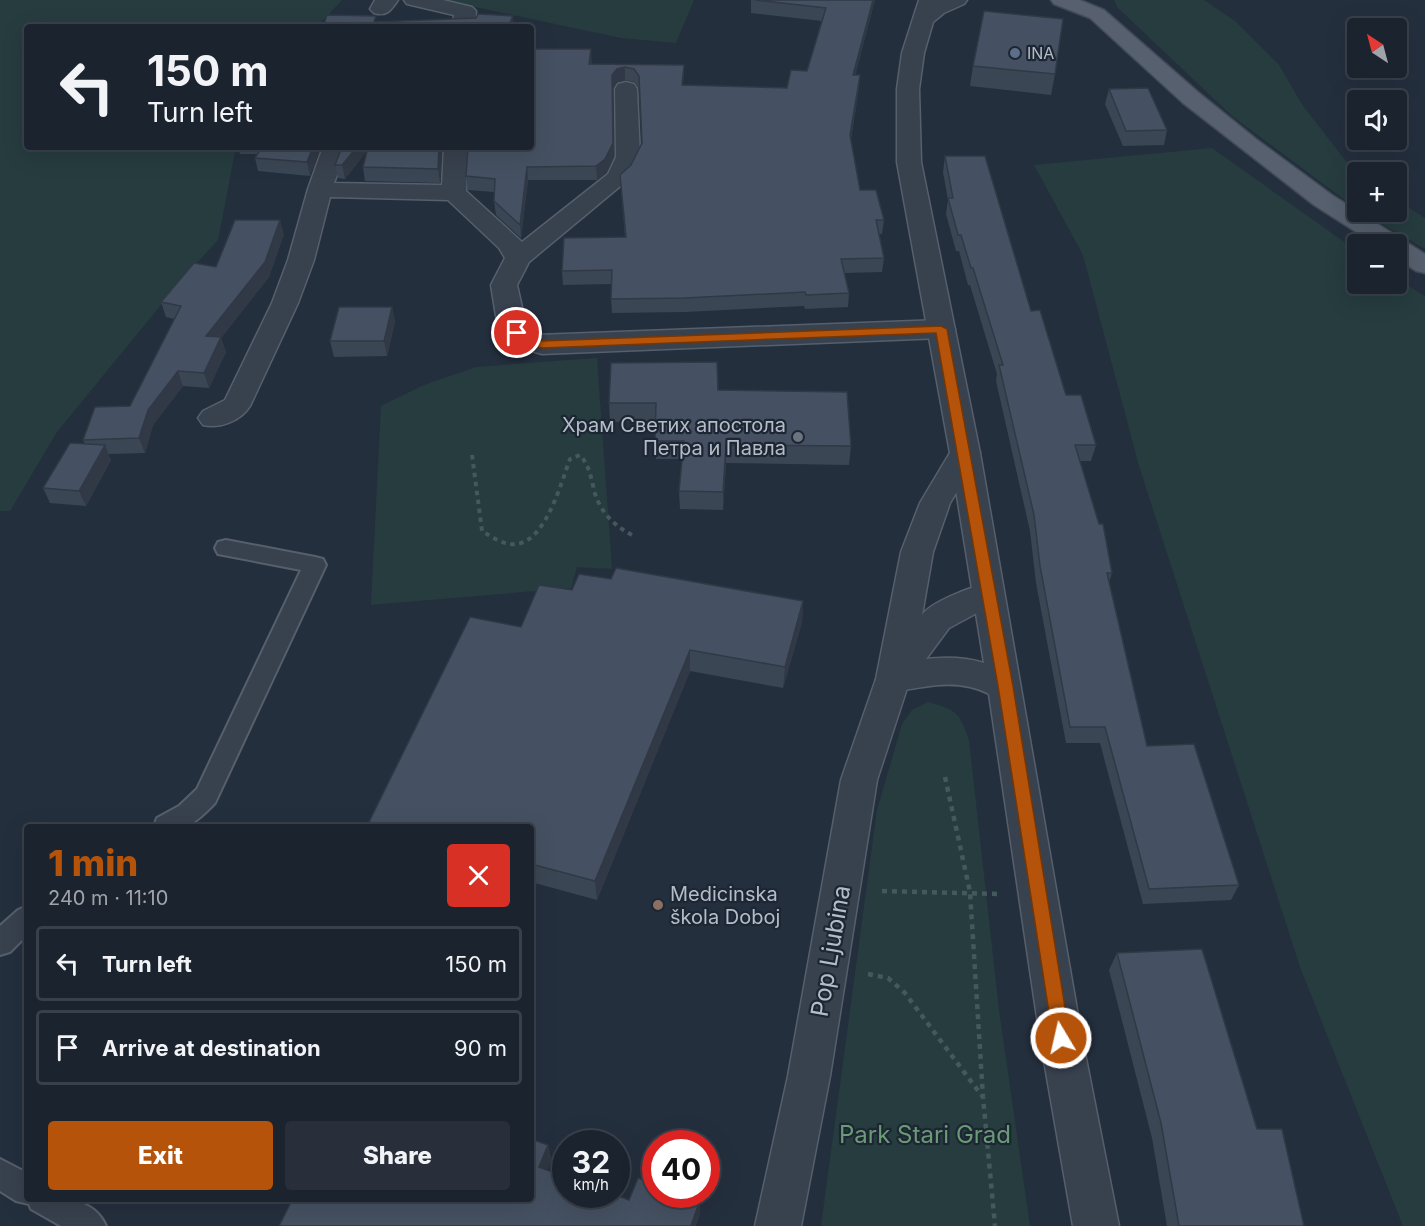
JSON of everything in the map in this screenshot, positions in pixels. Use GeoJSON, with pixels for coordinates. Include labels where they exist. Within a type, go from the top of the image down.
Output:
{"type":"FeatureCollection","features":[{"type":"Feature","properties":{"kind":"main road"},"geometry":{"type":"LineString","coordinates":[[1060,0],[1095,7],[1191,98],[1248,144],[1323,200],[1376,234]]}},
{"type":"Feature","properties":{"kind":"main road"},"geometry":{"type":"LineString","coordinates":[[1407,255],[1425,266]]}},
{"type":"Feature","properties":{"kind":"street"},"geometry":{"type":"LineString","coordinates":[[414,0],[465,11],[464,24]]}},
{"type":"Feature","properties":{"kind":"street"},"geometry":{"type":"LineString","coordinates":[[929,0],[913,53],[908,89],[909,162],[965,453],[1061,1038],[1096,1226]]}},
{"type":"Feature","properties":{"kind":"street"},"geometry":{"type":"LineString","coordinates":[[920,24],[926,16],[957,0]]}},
{"type":"Feature","properties":{"kind":"street"},"geometry":{"type":"LineString","coordinates":[[626,89],[628,157],[618,178],[518,258],[504,285],[510,316],[517,333],[527,341],[542,345],[941,329]]}},
{"type":"Feature","properties":{"kind":"street"},"geometry":{"type":"LineString","coordinates":[[213,418],[236,406],[285,303],[301,260],[320,189],[334,150]]}},
{"type":"Feature","properties":{"kind":"street"},"geometry":{"type":"LineString","coordinates":[[454,192],[456,150]]}},
{"type":"Feature","properties":{"kind":"street"},"geometry":{"type":"LineString","coordinates":[[320,189],[454,192],[510,244],[518,258]]}},
{"type":"Feature","properties":{"kind":"street"},"geometry":{"type":"LineString","coordinates":[[892,679],[917,552],[935,503],[965,453]]}},
{"type":"Feature","properties":{"kind":"street"},"geometry":{"type":"LineString","coordinates":[[892,679],[937,619],[963,605],[988,596]]}},
{"type":"Feature","properties":{"kind":"street"},"geometry":{"type":"LineString","coordinates":[[892,679],[954,669],[991,678],[1005,686]]}},
{"type":"Feature","properties":{"kind":"street","name":"Pop Ljubina"},"geometry":{"type":"LineString","coordinates":[[778,1226],[809,1076],[859,780],[892,679]]}},
{"type":"Feature","properties":{"kind":"lane"},"geometry":{"type":"LineString","coordinates":[[169,824],[188,814],[206,796],[315,565],[226,548]]}},
{"type":"Feature","properties":{"kind":"lane"},"geometry":{"type":"LineString","coordinates":[[0,943],[24,921]]}},
{"type":"Feature","properties":{"kind":"lane"},"geometry":{"type":"LineString","coordinates":[[0,1174],[24,1188]]}},
{"type":"Feature","properties":{"kind":"lane"},"geometry":{"type":"LineString","coordinates":[[49,1202],[90,1226]]}},
{"type":"Feature","properties":{"kind":"path"},"geometry":{"type":"LineString","coordinates":[[472,455],[482,531],[496,542],[508,546],[529,539],[542,528],[570,459],[580,455],[586,461],[597,502],[621,531],[634,536]]}},
{"type":"Feature","properties":{"kind":"path"},"geometry":{"type":"LineString","coordinates":[[945,777],[970,892],[983,1097],[996,1226]]}},
{"type":"Feature","properties":{"kind":"path"},"geometry":{"type":"LineString","coordinates":[[870,891],[970,892],[1007,895]]}},
{"type":"Feature","properties":{"kind":"path"},"geometry":{"type":"LineString","coordinates":[[858,972],[888,978],[905,993],[983,1097]]}},
{"type":"Feature","properties":{"kind":"green space"},"geometry":{"type":"Polygon","coordinates":[[[0,0],[342,0],[320,24],[24,24],[24,150],[235,150],[218,240],[183,278],[57,432],[10,511],[0,511],[0,0]]]}},
{"type":"Feature","properties":{"kind":"green space"},"geometry":{"type":"Polygon","coordinates":[[[442,0],[694,0],[676,43],[621,38],[442,0]]]}},
{"type":"Feature","properties":{"kind":"green space"},"geometry":{"type":"Polygon","coordinates":[[[1114,0],[1204,0],[1235,21],[1279,65],[1303,106],[1347,162],[1347,202],[1232,116],[1117,7],[1114,0]]]}},
{"type":"Feature","properties":{"kind":"green space"},"geometry":{"type":"Polygon","coordinates":[[[1212,148],[1347,244],[1347,294],[1407,294],[1407,285],[1425,296],[1425,1226],[1403,1226],[1300,967],[1139,466],[1083,255],[1034,165],[1212,148]]]}},
{"type":"Feature","properties":{"kind":"green space"},"geometry":{"type":"Polygon","coordinates":[[[1407,206],[1425,218],[1425,249],[1407,238],[1407,234],[1399,234],[1379,222],[1407,222],[1407,206]]]}},
{"type":"Feature","properties":{"kind":"green space"},"geometry":{"type":"Polygon","coordinates":[[[597,358],[612,569],[577,567],[571,588],[371,605],[381,406],[424,385],[476,367],[597,358]]]}},
{"type":"Feature","properties":{"kind":"green space","name":"Park Stari Grad"},"geometry":{"type":"Polygon","coordinates":[[[928,702],[945,707],[956,714],[969,740],[999,1010],[1030,1226],[821,1226],[877,810],[902,724],[912,710],[928,702]]]}},
{"type":"Feature","properties":{"kind":"building"},"geometry":{"type":"Polygon","coordinates":[[[755,0],[873,0],[853,75],[860,75],[850,135],[860,190],[876,190],[884,220],[876,220],[884,258],[841,259],[849,293],[806,295],[805,292],[611,299],[612,270],[562,271],[564,238],[626,237],[620,175],[631,165],[642,143],[639,76],[634,69],[625,67],[617,69],[612,75],[613,143],[605,159],[596,166],[527,167],[520,225],[494,201],[495,179],[466,176],[468,150],[534,150],[534,49],[591,49],[589,64],[684,65],[682,85],[787,88],[791,70],[807,71],[826,8],[755,0]]]}},
{"type":"Feature","properties":{"kind":"building"},"geometry":{"type":"Polygon","coordinates":[[[984,11],[1063,19],[1055,74],[973,66],[984,11]]]}},
{"type":"Feature","properties":{"kind":"building"},"geometry":{"type":"Polygon","coordinates":[[[478,14],[513,16],[509,24],[324,24],[327,15],[376,16],[374,22],[476,18],[478,14]]]}},
{"type":"Feature","properties":{"kind":"building"},"geometry":{"type":"Polygon","coordinates":[[[1148,88],[1167,130],[1126,131],[1109,89],[1148,88]]]}},
{"type":"Feature","properties":{"kind":"building"},"geometry":{"type":"Polygon","coordinates":[[[260,150],[312,150],[307,162],[255,158],[260,150]]]}},
{"type":"Feature","properties":{"kind":"building"},"geometry":{"type":"Polygon","coordinates":[[[341,150],[354,150],[342,165],[335,165],[341,150]]]}},
{"type":"Feature","properties":{"kind":"building"},"geometry":{"type":"Polygon","coordinates":[[[367,150],[439,150],[438,169],[363,167],[367,150]]]}},
{"type":"Feature","properties":{"kind":"building"},"geometry":{"type":"Polygon","coordinates":[[[945,156],[985,156],[1031,311],[1040,310],[1066,395],[1081,395],[1096,445],[1075,445],[1099,524],[1103,524],[1112,573],[1107,573],[1147,746],[1194,744],[1239,885],[1149,889],[1105,727],[1070,727],[1040,566],[1034,515],[999,365],[1003,365],[973,268],[971,268],[961,235],[958,235],[948,198],[953,198],[945,156]]]}},
{"type":"Feature","properties":{"kind":"building"},"geometry":{"type":"Polygon","coordinates":[[[235,220],[280,220],[265,262],[206,336],[221,337],[204,373],[178,371],[148,410],[139,438],[83,440],[95,407],[130,406],[181,306],[161,302],[194,263],[216,267],[235,220]]]}},
{"type":"Feature","properties":{"kind":"building"},"geometry":{"type":"Polygon","coordinates":[[[339,307],[392,307],[384,341],[330,341],[339,307]]]}},
{"type":"Feature","properties":{"kind":"building"},"geometry":{"type":"Polygon","coordinates":[[[717,362],[718,390],[847,392],[851,446],[726,445],[723,492],[679,491],[684,441],[655,441],[656,403],[609,403],[611,363],[717,362]]]}},
{"type":"Feature","properties":{"kind":"building"},"geometry":{"type":"Polygon","coordinates":[[[70,443],[105,445],[79,491],[43,488],[70,443]]]}},
{"type":"Feature","properties":{"kind":"building"},"geometry":{"type":"Polygon","coordinates":[[[616,568],[803,601],[785,667],[690,650],[595,881],[534,865],[534,824],[379,824],[369,822],[470,617],[521,627],[539,585],[572,590],[579,574],[611,579],[616,568]]]}},
{"type":"Feature","properties":{"kind":"building"},"geometry":{"type":"Polygon","coordinates":[[[1202,949],[1257,1129],[1282,1129],[1304,1226],[1179,1226],[1161,1123],[1117,953],[1202,949]]]}},
{"type":"Feature","properties":{"kind":"building"},"geometry":{"type":"Polygon","coordinates":[[[534,1140],[548,1145],[539,1167],[552,1172],[552,1208],[630,1208],[630,1198],[638,1178],[642,1179],[642,1208],[697,1208],[691,1226],[279,1226],[291,1202],[534,1202],[534,1140]]]}},
{"type":"Feature","properties":{"kind":"place","name":"INA"},"geometry":{"type":"Point","coordinates":[1015,53]}},
{"type":"Feature","properties":{"kind":"place","name":"Храм Светих апостола Петра и Павла"},"geometry":{"type":"Point","coordinates":[798,437]}},
{"type":"Feature","properties":{"kind":"place","name":"Medicinska škola Doboj"},"geometry":{"type":"Point","coordinates":[658,905]}},
{"type":"Feature","properties":{"kind":"route"},"geometry":{"type":"LineString","coordinates":[[517,333],[527,341],[542,345],[941,329],[1005,686],[1061,1038]]}}]}
